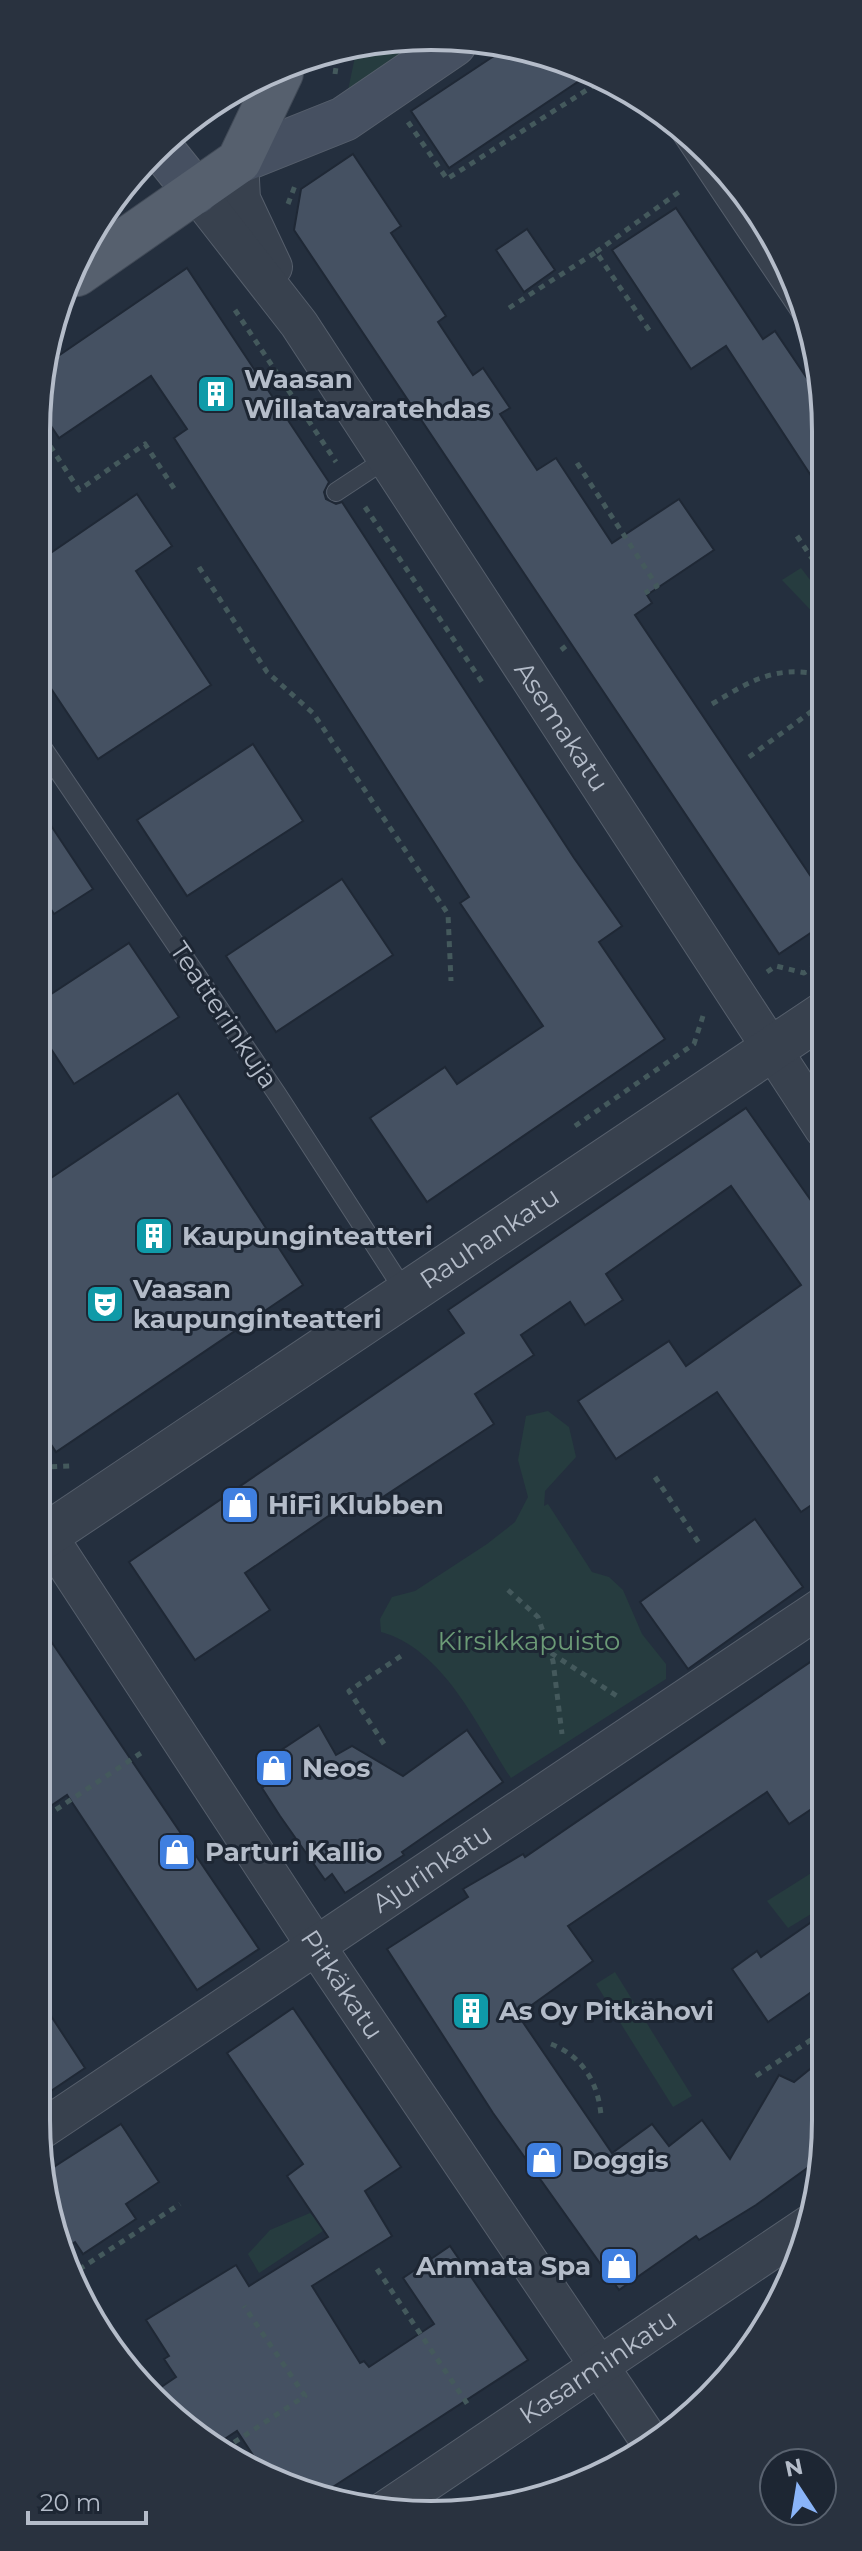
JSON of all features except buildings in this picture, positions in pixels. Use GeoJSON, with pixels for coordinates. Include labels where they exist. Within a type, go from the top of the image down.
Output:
{"type":"FeatureCollection","features":[{"type":"Feature","properties":{"kind":"main road"},"geometry":{"type":"LineString","coordinates":[[87,267],[239,161],[344,119],[444,51]]}},
{"type":"Feature","properties":{"kind":"main road"},"geometry":{"type":"LineString","coordinates":[[239,161],[276,83]]}},
{"type":"Feature","properties":{"kind":"main road","name":"Asemakatu"},"geometry":{"type":"LineString","coordinates":[[168,157],[196,192]]}},
{"type":"Feature","properties":{"kind":"street","name":"Asemakatu"},"geometry":{"type":"LineString","coordinates":[[239,161],[241,199],[299,324]]}},
{"type":"Feature","properties":{"kind":"street","name":"Asemakatu"},"geometry":{"type":"LineString","coordinates":[[196,192],[299,324],[812,1111]]}},
{"type":"Feature","properties":{"kind":"street","name":"Rauhankatu"},"geometry":{"type":"LineString","coordinates":[[50,1526],[407,1295],[812,1022]]}},
{"type":"Feature","properties":{"kind":"street","name":"Pitkäkatu"},"geometry":{"type":"LineString","coordinates":[[50,1547],[646,2435]]}},
{"type":"Feature","properties":{"kind":"street","name":"Ajurinkatu"},"geometry":{"type":"LineString","coordinates":[[50,2124],[812,1614]]}},
{"type":"Feature","properties":{"kind":"street","name":"Kasarminkatu"},"geometry":{"type":"LineString","coordinates":[[401,2500],[794,2235]]}},
{"type":"Feature","properties":{"kind":"lane"},"geometry":{"type":"LineString","coordinates":[[699,161],[784,287]]}},
{"type":"Feature","properties":{"kind":"lane"},"geometry":{"type":"LineString","coordinates":[[343,487],[386,459]]}},
{"type":"Feature","properties":{"kind":"lane","name":"Teatterinkuja"},"geometry":{"type":"LineString","coordinates":[[50,759],[277,1094],[407,1295]]}},
{"type":"Feature","properties":{"kind":"path"},"geometry":{"type":"LineString","coordinates":[[407,120],[447,179],[593,86]]}},
{"type":"Feature","properties":{"kind":"path"},"geometry":{"type":"LineString","coordinates":[[509,308],[596,252],[707,173]]}},
{"type":"Feature","properties":{"kind":"path"},"geometry":{"type":"LineString","coordinates":[[596,252],[651,333]]}},
{"type":"Feature","properties":{"kind":"path"},"geometry":{"type":"LineString","coordinates":[[228,300],[343,487],[491,696]]}},
{"type":"Feature","properties":{"kind":"path"},"geometry":{"type":"LineString","coordinates":[[50,446],[79,490],[145,444],[177,493]]}},
{"type":"Feature","properties":{"kind":"path"},"geometry":{"type":"LineString","coordinates":[[577,463],[657,586],[645,593]]}},
{"type":"Feature","properties":{"kind":"path"},"geometry":{"type":"LineString","coordinates":[[797,536],[812,558]]}},
{"type":"Feature","properties":{"kind":"path"},"geometry":{"type":"LineString","coordinates":[[199,567],[267,672],[313,713],[448,914],[451,981]]}},
{"type":"Feature","properties":{"kind":"path"},"geometry":{"type":"LineString","coordinates":[[561,650],[570,643]]}},
{"type":"Feature","properties":{"kind":"path"},"geometry":{"type":"LineString","coordinates":[[712,704],[757,677],[795,669],[812,673]]}},
{"type":"Feature","properties":{"kind":"path"},"geometry":{"type":"LineString","coordinates":[[749,757],[812,711]]}},
{"type":"Feature","properties":{"kind":"path"},"geometry":{"type":"LineString","coordinates":[[564,1134],[694,1044],[703,1016],[776,966],[804,973],[812,968]]}},
{"type":"Feature","properties":{"kind":"path"},"geometry":{"type":"LineString","coordinates":[[694,1002],[703,1016]]}},
{"type":"Feature","properties":{"kind":"path"},"geometry":{"type":"LineString","coordinates":[[50,1467],[78,1466]]}},
{"type":"Feature","properties":{"kind":"path"},"geometry":{"type":"LineString","coordinates":[[655,1477],[701,1546]]}},
{"type":"Feature","properties":{"kind":"path"},"geometry":{"type":"LineString","coordinates":[[508,1590],[538,1617],[550,1653],[562,1739]]}},
{"type":"Feature","properties":{"kind":"path"},"geometry":{"type":"LineString","coordinates":[[550,1653],[622,1700]]}},
{"type":"Feature","properties":{"kind":"path"},"geometry":{"type":"LineString","coordinates":[[384,1744],[349,1691],[401,1656]]}},
{"type":"Feature","properties":{"kind":"path"},"geometry":{"type":"LineString","coordinates":[[50,1814],[141,1753]]}},
{"type":"Feature","properties":{"kind":"path"},"geometry":{"type":"LineString","coordinates":[[756,2076],[812,2039]]}},
{"type":"Feature","properties":{"kind":"path"},"geometry":{"type":"LineString","coordinates":[[551,2044],[572,2052],[599,2091],[601,2115]]}},
{"type":"Feature","properties":{"kind":"path"},"geometry":{"type":"LineString","coordinates":[[80,2269],[180,2204]]}},
{"type":"Feature","properties":{"kind":"path"},"geometry":{"type":"LineString","coordinates":[[377,2269],[471,2409]]}},
{"type":"Feature","properties":{"kind":"path"},"geometry":{"type":"LineString","coordinates":[[231,2444],[305,2396],[244,2306]]}},
{"type":"Feature","properties":{"kind":"green space"},"geometry":{"type":"Polygon","coordinates":[[[402,51],[399,57],[347,95],[355,58],[402,51]]]}},
{"type":"Feature","properties":{"kind":"green space"},"geometry":{"type":"Polygon","coordinates":[[[801,568],[812,582],[812,611],[782,580],[801,568]]]}},
{"type":"Feature","properties":{"kind":"green space","name":"Kirsikkapuisto"},"geometry":{"type":"Polygon","coordinates":[[[548,1411],[569,1427],[576,1457],[545,1491],[544,1506],[548,1504],[592,1572],[609,1577],[623,1590],[642,1634],[666,1664],[666,1679],[511,1778],[472,1714],[441,1672],[403,1641],[381,1632],[380,1619],[392,1597],[415,1591],[515,1522],[528,1497],[518,1460],[526,1416],[548,1411]]]}},
{"type":"Feature","properties":{"kind":"green space"},"geometry":{"type":"Polygon","coordinates":[[[812,1873],[812,1913],[788,1928],[767,1901],[812,1873]]]}},
{"type":"Feature","properties":{"kind":"green space"},"geometry":{"type":"Polygon","coordinates":[[[615,1972],[692,2096],[673,2107],[596,1984],[615,1972]]]}},
{"type":"Feature","properties":{"kind":"green space"},"geometry":{"type":"Polygon","coordinates":[[[310,2213],[326,2229],[259,2273],[248,2254],[270,2230],[310,2213]]]}},
{"type":"Feature","properties":{"kind":"place","name":"Waasan Willatavaratehdas"},"geometry":{"type":"Point","coordinates":[216,394]}},
{"type":"Feature","properties":{"kind":"place","name":"Kaupunginteatteri"},"geometry":{"type":"Point","coordinates":[154,1236]}},
{"type":"Feature","properties":{"kind":"place","name":"Vaasan kaupunginteatteri"},"geometry":{"type":"Point","coordinates":[105,1304]}},
{"type":"Feature","properties":{"kind":"place","name":"HiFi Klubben"},"geometry":{"type":"Point","coordinates":[240,1505]}},
{"type":"Feature","properties":{"kind":"place","name":"Neos"},"geometry":{"type":"Point","coordinates":[274,1768]}},
{"type":"Feature","properties":{"kind":"place","name":"Parturi Kallio"},"geometry":{"type":"Point","coordinates":[177,1852]}},
{"type":"Feature","properties":{"kind":"place","name":"As Oy Pitkähovi"},"geometry":{"type":"Point","coordinates":[471,2011]}},
{"type":"Feature","properties":{"kind":"place","name":"Doggis"},"geometry":{"type":"Point","coordinates":[544,2160]}},
{"type":"Feature","properties":{"kind":"place","name":"Ammata Spa"},"geometry":{"type":"Point","coordinates":[619,2266]}}]}
